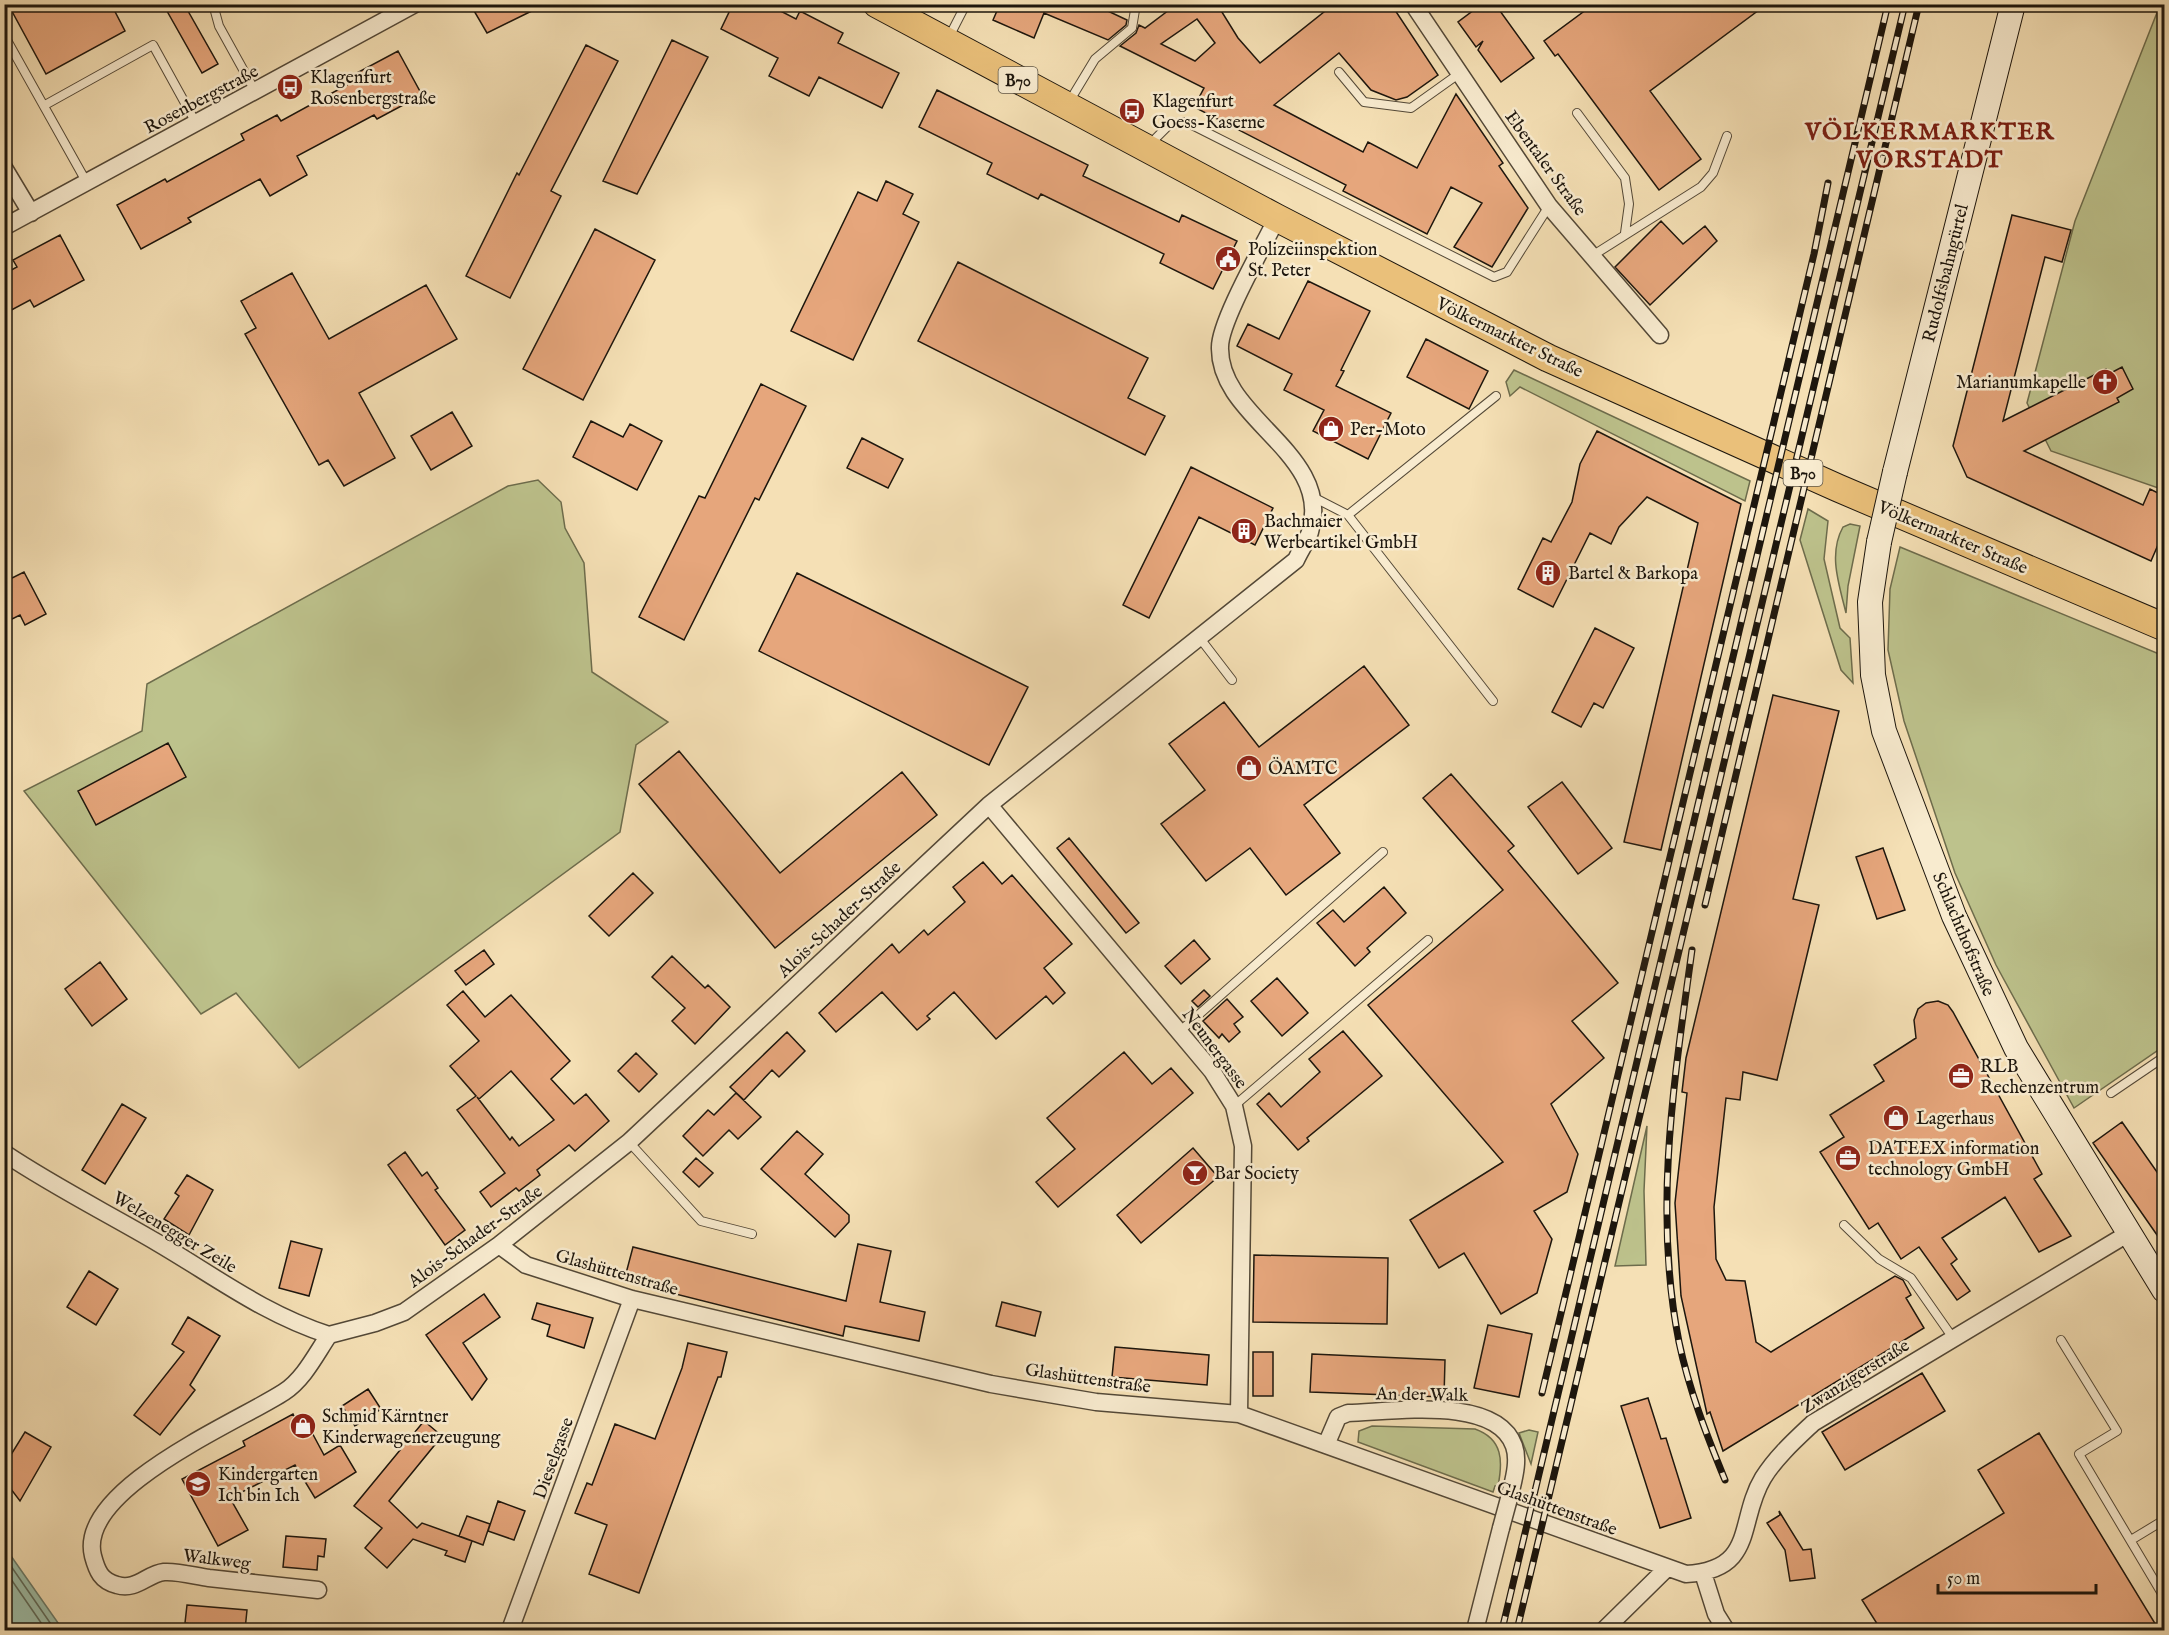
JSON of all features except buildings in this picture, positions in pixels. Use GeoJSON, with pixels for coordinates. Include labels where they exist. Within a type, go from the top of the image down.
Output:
{"type":"FeatureCollection","features":[{"type":"Feature","properties":{"kind":"main road","name":"Völkermarkter Straße"},"geometry":{"type":"LineString","coordinates":[[877,4],[1277,218],[1548,358],[1838,488],[2164,627]]}},
{"type":"Feature","properties":{"kind":"street","name":"Rosenbergstraße"},"geometry":{"type":"LineString","coordinates":[[4,227],[415,4]]}},
{"type":"Feature","properties":{"kind":"street","name":"Ebentaler Straße"},"geometry":{"type":"LineString","coordinates":[[1413,4],[1549,206],[1660,334]]}},
{"type":"Feature","properties":{"kind":"street","name":"Rudolfsbahngürtel"},"geometry":{"type":"LineString","coordinates":[[1879,542],[2013,4]]}},
{"type":"Feature","properties":{"kind":"street"},"geometry":{"type":"LineString","coordinates":[[4,168],[31,213]]}},
{"type":"Feature","properties":{"kind":"street","name":"Alois-Schader-Straße"},"geometry":{"type":"LineString","coordinates":[[329,1335],[375,1323],[404,1312],[500,1245],[629,1142],[989,805],[1296,560],[1311,531],[1312,497],[1290,453],[1236,398],[1221,369],[1220,345],[1227,322],[1277,218]]}},
{"type":"Feature","properties":{"kind":"street","name":"Schlachthofstraße"},"geometry":{"type":"LineString","coordinates":[[1879,542],[1871,590],[1870,634],[1873,675],[1884,731],[1954,916],[1982,981],[2016,1048],[2164,1290]]}},
{"type":"Feature","properties":{"kind":"street","name":"Neunergasse"},"geometry":{"type":"LineString","coordinates":[[989,805],[1212,1071],[1234,1106],[1243,1146],[1239,1414]]}},
{"type":"Feature","properties":{"kind":"street","name":"Welzenegger Zeile"},"geometry":{"type":"LineString","coordinates":[[4,1153],[160,1244],[254,1304],[293,1323],[329,1335]]}},
{"type":"Feature","properties":{"kind":"street","name":"Zwanzigerstraße"},"geometry":{"type":"LineString","coordinates":[[1703,1573],[1728,1560],[1736,1552],[1742,1543],[1753,1501],[1763,1479],[1785,1449],[1813,1423],[2129,1233]]}},
{"type":"Feature","properties":{"kind":"street","name":"Glashüttenstraße"},"geometry":{"type":"LineString","coordinates":[[500,1245],[526,1265],[632,1299],[991,1384],[1096,1402],[1239,1414],[1666,1569]]}},
{"type":"Feature","properties":{"kind":"street","name":"Dieselgasse"},"geometry":{"type":"LineString","coordinates":[[510,1630],[632,1299]]}},
{"type":"Feature","properties":{"kind":"street","name":"Walkweg"},"geometry":{"type":"LineString","coordinates":[[318,1590],[163,1572],[131,1586],[119,1586],[106,1581],[97,1571],[92,1550],[97,1522],[118,1496],[185,1446],[286,1391],[301,1376],[329,1335]]}},
{"type":"Feature","properties":{"kind":"street","name":"An der Walk"},"geometry":{"type":"LineString","coordinates":[[1326,1445],[1338,1417],[1348,1413],[1458,1411],[1486,1417],[1507,1432],[1515,1447],[1516,1469],[1475,1630]]}},
{"type":"Feature","properties":{"kind":"street"},"geometry":{"type":"LineString","coordinates":[[1605,1630],[1666,1569],[1686,1574],[1703,1573],[1716,1614],[1726,1630]]}},
{"type":"Feature","properties":{"kind":"lane"},"geometry":{"type":"LineString","coordinates":[[213,4],[219,26],[255,92]]}},
{"type":"Feature","properties":{"kind":"lane"},"geometry":{"type":"LineString","coordinates":[[946,42],[966,4]]}},
{"type":"Feature","properties":{"kind":"lane"},"geometry":{"type":"LineString","coordinates":[[1067,106],[1095,59],[1132,28],[1136,4]]}},
{"type":"Feature","properties":{"kind":"lane"},"geometry":{"type":"LineString","coordinates":[[4,35],[87,183]]}},
{"type":"Feature","properties":{"kind":"lane"},"geometry":{"type":"LineString","coordinates":[[45,105],[153,45],[197,123]]}},
{"type":"Feature","properties":{"kind":"lane"},"geometry":{"type":"LineString","coordinates":[[1339,72],[1364,102],[1411,108],[1460,74]]}},
{"type":"Feature","properties":{"kind":"lane"},"geometry":{"type":"LineString","coordinates":[[1577,113],[1625,178],[1629,204],[1625,233]]}},
{"type":"Feature","properties":{"kind":"lane"},"geometry":{"type":"LineString","coordinates":[[1146,148],[1169,125],[1186,122],[1494,277],[1502,277],[1507,272],[1549,206]]}},
{"type":"Feature","properties":{"kind":"lane"},"geometry":{"type":"LineString","coordinates":[[1592,256],[1701,187],[1713,173],[1727,136]]}},
{"type":"Feature","properties":{"kind":"lane"},"geometry":{"type":"LineString","coordinates":[[1348,514],[1496,396]]}},
{"type":"Feature","properties":{"kind":"lane"},"geometry":{"type":"LineString","coordinates":[[1312,497],[1348,514],[1493,701]]}},
{"type":"Feature","properties":{"kind":"lane"},"geometry":{"type":"LineString","coordinates":[[1199,637],[1232,680]]}},
{"type":"Feature","properties":{"kind":"lane"},"geometry":{"type":"LineString","coordinates":[[1179,1032],[1383,852]]}},
{"type":"Feature","properties":{"kind":"lane"},"geometry":{"type":"LineString","coordinates":[[1234,1106],[1428,940]]}},
{"type":"Feature","properties":{"kind":"lane"},"geometry":{"type":"LineString","coordinates":[[2111,1093],[2164,1057]]}},
{"type":"Feature","properties":{"kind":"lane"},"geometry":{"type":"LineString","coordinates":[[629,1142],[700,1221],[752,1234]]}},
{"type":"Feature","properties":{"kind":"lane"},"geometry":{"type":"LineString","coordinates":[[1844,1225],[1879,1259],[1911,1278],[1953,1338]]}},
{"type":"Feature","properties":{"kind":"lane"},"geometry":{"type":"LineString","coordinates":[[2061,1340],[2117,1431],[2079,1454],[2164,1597]]}},
{"type":"Feature","properties":{"kind":"lane"},"geometry":{"type":"LineString","coordinates":[[2131,1540],[2164,1520]]}},
{"type":"Feature","properties":{"kind":"green space"},"geometry":{"type":"Polygon","coordinates":[[[2160,5],[2164,5],[2164,490],[2051,451],[2027,403],[2075,221],[2160,5]]]}},
{"type":"Feature","properties":{"kind":"green space"},"geometry":{"type":"Polygon","coordinates":[[[1514,370],[1750,481],[1745,501],[1520,387],[1510,396],[1506,382],[1514,370]]]}},
{"type":"Feature","properties":{"kind":"green space"},"geometry":{"type":"Polygon","coordinates":[[[538,480],[561,502],[565,528],[584,563],[592,672],[668,722],[636,745],[620,832],[299,1068],[236,993],[201,1014],[24,791],[142,731],[147,684],[508,486],[538,480]]]}},
{"type":"Feature","properties":{"kind":"green space"},"geometry":{"type":"Polygon","coordinates":[[[1808,509],[1828,521],[1824,559],[1840,628],[1850,638],[1853,683],[1841,670],[1800,540],[1808,509]]]}},
{"type":"Feature","properties":{"kind":"green space"},"geometry":{"type":"Polygon","coordinates":[[[1850,524],[1860,526],[1848,586],[1846,613],[1836,569],[1836,548],[1843,527],[1850,524]]]}},
{"type":"Feature","properties":{"kind":"green space"},"geometry":{"type":"Polygon","coordinates":[[[1900,547],[2164,656],[2164,1046],[2074,1108],[1996,965],[1955,873],[1904,721],[1888,650],[1890,589],[1900,547]]]}},
{"type":"Feature","properties":{"kind":"green space"},"geometry":{"type":"Polygon","coordinates":[[[1647,1126],[1644,1191],[1646,1265],[1615,1266],[1647,1126]]]}},
{"type":"Feature","properties":{"kind":"green space"},"geometry":{"type":"Polygon","coordinates":[[[1372,1426],[1475,1429],[1484,1433],[1496,1445],[1499,1452],[1498,1486],[1495,1486],[1493,1492],[1358,1442],[1359,1431],[1372,1426]]]}},
{"type":"Feature","properties":{"kind":"green space"},"geometry":{"type":"Polygon","coordinates":[[[1529,1430],[1538,1432],[1531,1464],[1519,1433],[1529,1430]]]}},
{"type":"Feature","properties":{"kind":"water"},"geometry":{"type":"Polygon","coordinates":[[[4,1546],[63,1630],[16,1630],[5,1613],[4,1546]]]}},
{"type":"Feature","properties":{"kind":"railway"},"geometry":{"type":"LineString","coordinates":[[1502,1630],[1888,4]]}},
{"type":"Feature","properties":{"kind":"railway"},"geometry":{"type":"LineString","coordinates":[[1517,1630],[1905,4]]}},
{"type":"Feature","properties":{"kind":"railway"},"geometry":{"type":"LineString","coordinates":[[1705,905],[1919,4]]}},
{"type":"Feature","properties":{"kind":"railway"},"geometry":{"type":"LineString","coordinates":[[1542,1393],[1814,254],[1828,183]]}},
{"type":"Feature","properties":{"kind":"railway"},"geometry":{"type":"LineString","coordinates":[[1692,950],[1669,1146],[1667,1195],[1671,1293],[1688,1378],[1725,1480]]}},
{"type":"Feature","properties":{"kind":"place","name":"Klagenfurt Rosenbergstraße"},"geometry":{"type":"Point","coordinates":[290,87]}},
{"type":"Feature","properties":{"kind":"place","name":"Klagenfurt Goess-Kaserne"},"geometry":{"type":"Point","coordinates":[1132,111]}},
{"type":"Feature","properties":{"kind":"place","name":"Polizeiinspektion St. Peter"},"geometry":{"type":"Point","coordinates":[1228,259]}},
{"type":"Feature","properties":{"kind":"place","name":"Marianumkapelle"},"geometry":{"type":"Point","coordinates":[2105,382]}},
{"type":"Feature","properties":{"kind":"place","name":"Per-Moto"},"geometry":{"type":"Point","coordinates":[1331,429]}},
{"type":"Feature","properties":{"kind":"place","name":"Bachmaier Werbeartikel GmbH"},"geometry":{"type":"Point","coordinates":[1244,531]}},
{"type":"Feature","properties":{"kind":"place","name":"Bartel & Barkopa"},"geometry":{"type":"Point","coordinates":[1548,573]}},
{"type":"Feature","properties":{"kind":"place","name":"ÖAMTC"},"geometry":{"type":"Point","coordinates":[1249,768]}},
{"type":"Feature","properties":{"kind":"place","name":"RLB Rechenzentrum"},"geometry":{"type":"Point","coordinates":[1961,1076]}},
{"type":"Feature","properties":{"kind":"place","name":"Lagerhaus"},"geometry":{"type":"Point","coordinates":[1896,1118]}},
{"type":"Feature","properties":{"kind":"place","name":"DATEEX information technology GmbH"},"geometry":{"type":"Point","coordinates":[1848,1158]}},
{"type":"Feature","properties":{"kind":"place","name":"Bar Society"},"geometry":{"type":"Point","coordinates":[1195,1173]}},
{"type":"Feature","properties":{"kind":"place","name":"Schmid Kärntner Kinderwagenerzeugung"},"geometry":{"type":"Point","coordinates":[303,1426]}},
{"type":"Feature","properties":{"kind":"place","name":"Kindergarten Ich bin Ich"},"geometry":{"type":"Point","coordinates":[198,1484]}},
{"type":"Feature","properties":{"kind":"district","name":"VÖLKERMARKTER VORSTADT"},"geometry":{"type":"Point","coordinates":[1930,145]}}]}
